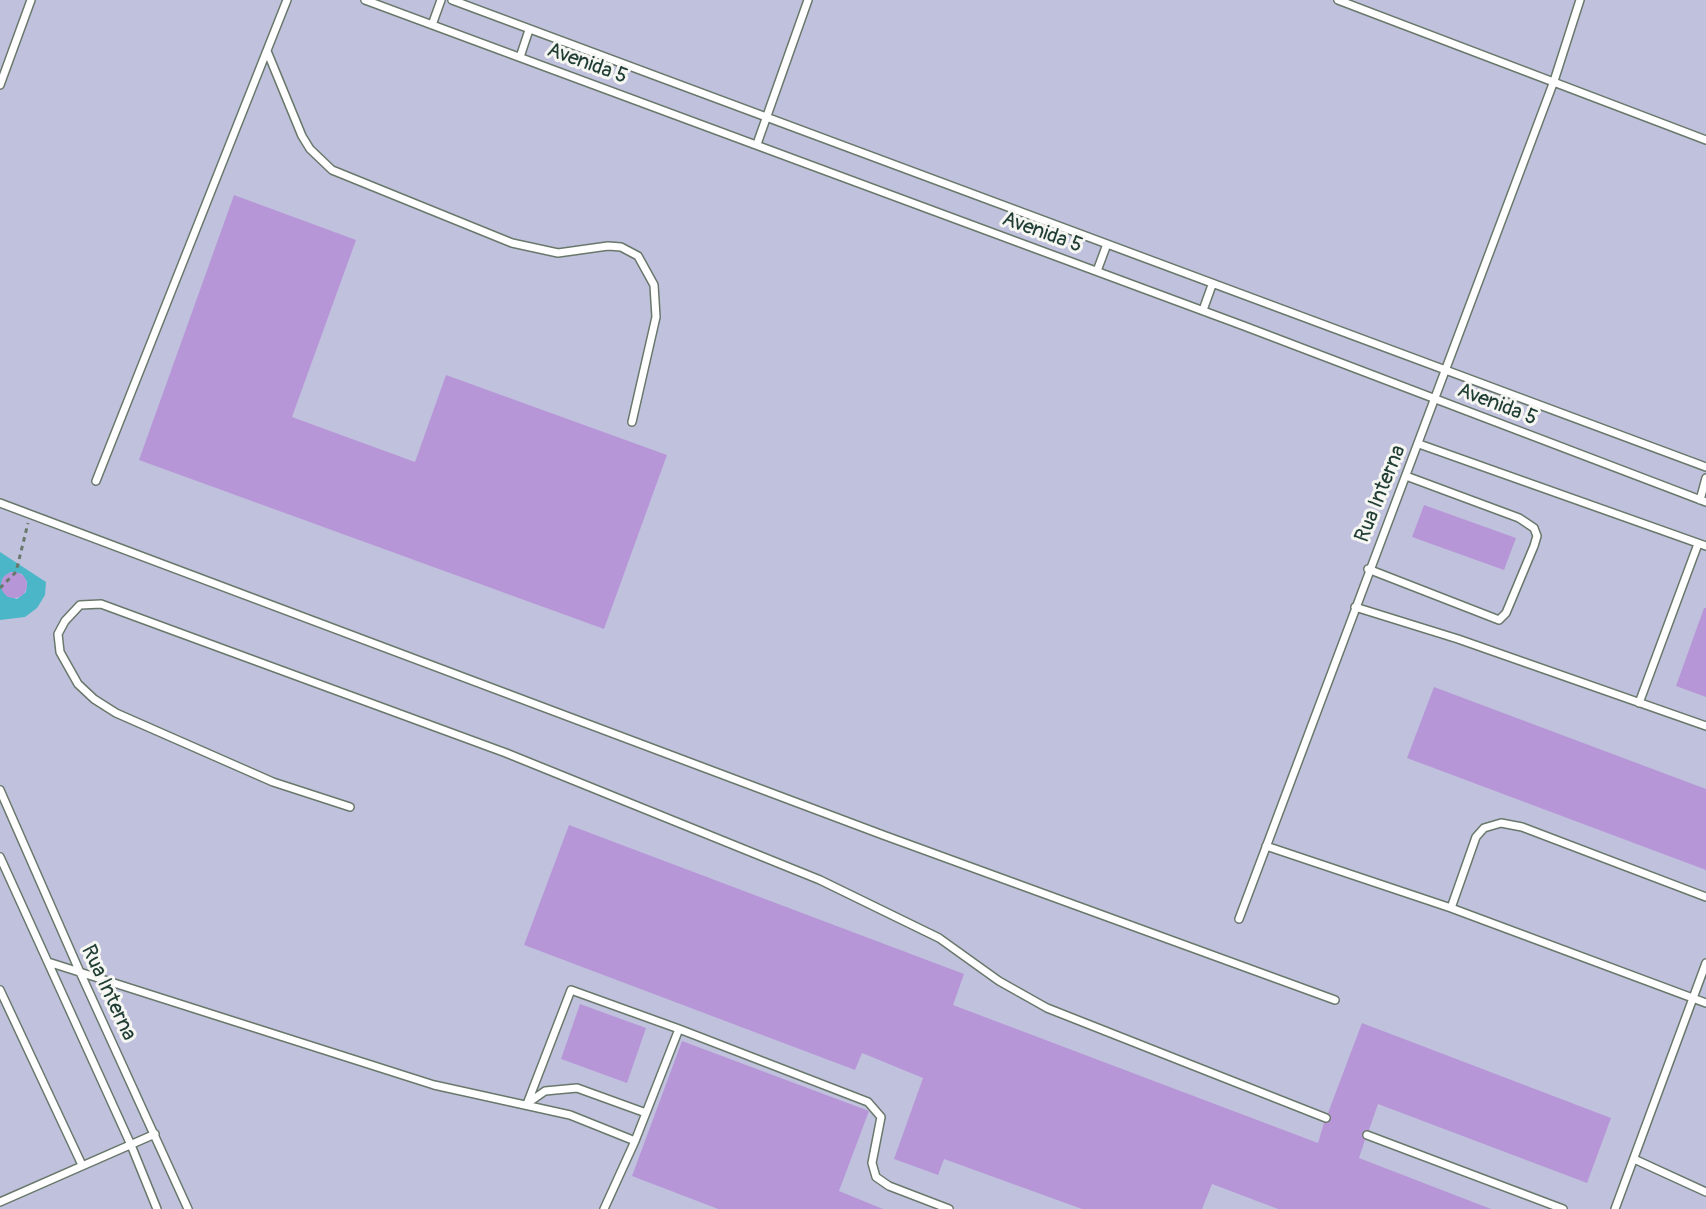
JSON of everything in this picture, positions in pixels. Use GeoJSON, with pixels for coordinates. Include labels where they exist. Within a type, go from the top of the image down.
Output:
{"type":"FeatureCollection","features":[{"type":"Feature","properties":{"kind":"lane"},"geometry":{"type":"LineString","coordinates":[[0,85],[31,0]]}},
{"type":"Feature","properties":{"kind":"lane"},"geometry":{"type":"LineString","coordinates":[[96,481],[287,0]]}},
{"type":"Feature","properties":{"kind":"lane","name":"Avenida 5"},"geometry":{"type":"LineString","coordinates":[[365,0],[1203,310],[1703,501]]}},
{"type":"Feature","properties":{"kind":"lane"},"geometry":{"type":"LineString","coordinates":[[432,25],[441,0]]}},
{"type":"Feature","properties":{"kind":"lane","name":"Avenida 5"},"geometry":{"type":"LineString","coordinates":[[452,0],[1212,285],[1706,467]]}},
{"type":"Feature","properties":{"kind":"lane"},"geometry":{"type":"LineString","coordinates":[[757,144],[808,0]]}},
{"type":"Feature","properties":{"kind":"lane"},"geometry":{"type":"LineString","coordinates":[[1338,0],[1706,140]]}},
{"type":"Feature","properties":{"kind":"lane","name":"Rua Interna"},"geometry":{"type":"LineString","coordinates":[[1239,919],[1368,570],[1419,444],[1554,81],[1580,0]]}},
{"type":"Feature","properties":{"kind":"lane"},"geometry":{"type":"LineString","coordinates":[[520,57],[529,30]]}},
{"type":"Feature","properties":{"kind":"lane"},"geometry":{"type":"LineString","coordinates":[[267,51],[302,136],[310,149],[332,170],[532,249],[558,253],[608,246],[621,247],[638,256],[654,285],[656,317],[632,422]]}},
{"type":"Feature","properties":{"kind":"lane"},"geometry":{"type":"LineString","coordinates":[[1097,271],[1107,244]]}},
{"type":"Feature","properties":{"kind":"lane"},"geometry":{"type":"LineString","coordinates":[[1203,310],[1212,285]]}},
{"type":"Feature","properties":{"kind":"lane"},"geometry":{"type":"LineString","coordinates":[[1419,444],[1702,545],[1639,703]]}},
{"type":"Feature","properties":{"kind":"lane"},"geometry":{"type":"LineString","coordinates":[[1368,570],[1499,620],[1506,613],[1534,546],[1534,528],[1519,518],[1406,476]]}},
{"type":"Feature","properties":{"kind":"lane"},"geometry":{"type":"LineString","coordinates":[[1703,501],[1706,478]]}},
{"type":"Feature","properties":{"kind":"lane"},"geometry":{"type":"LineString","coordinates":[[0,503],[883,835],[1335,1000]]}},
{"type":"Feature","properties":{"kind":"lane"},"geometry":{"type":"LineString","coordinates":[[350,807],[273,782],[116,713],[94,699],[78,684],[60,652],[58,634],[65,621],[80,605],[101,604],[506,753],[841,890],[930,934],[999,981],[1047,1008],[1326,1118]]}},
{"type":"Feature","properties":{"kind":"lane"},"geometry":{"type":"LineString","coordinates":[[1355,607],[1458,639],[1706,726]]}},
{"type":"Feature","properties":{"kind":"lane","name":"Rua Interna"},"geometry":{"type":"LineString","coordinates":[[0,790],[188,1209]]}},
{"type":"Feature","properties":{"kind":"lane"},"geometry":{"type":"LineString","coordinates":[[1451,908],[1476,837],[1484,828],[1501,823],[1522,827],[1706,897]]}},
{"type":"Feature","properties":{"kind":"lane"},"geometry":{"type":"LineString","coordinates":[[1266,846],[1451,908],[1706,1003]]}},
{"type":"Feature","properties":{"kind":"lane"},"geometry":{"type":"LineString","coordinates":[[0,857],[131,1145],[157,1209]]}},
{"type":"Feature","properties":{"kind":"lane"},"geometry":{"type":"LineString","coordinates":[[48,962],[435,1085],[570,1115],[635,1141]]}},
{"type":"Feature","properties":{"kind":"lane"},"geometry":{"type":"LineString","coordinates":[[1615,1209],[1706,963]]}},
{"type":"Feature","properties":{"kind":"lane"},"geometry":{"type":"LineString","coordinates":[[527,1104],[571,990],[868,1102],[881,1117],[872,1163],[876,1177],[889,1185],[949,1209]]}},
{"type":"Feature","properties":{"kind":"lane"},"geometry":{"type":"LineString","coordinates":[[1,995],[82,1165]]}},
{"type":"Feature","properties":{"kind":"lane"},"geometry":{"type":"LineString","coordinates":[[604,1209],[635,1141],[679,1029]]}},
{"type":"Feature","properties":{"kind":"lane"},"geometry":{"type":"LineString","coordinates":[[527,1104],[545,1091],[577,1088],[646,1113]]}},
{"type":"Feature","properties":{"kind":"lane"},"geometry":{"type":"LineString","coordinates":[[0,1202],[155,1134]]}},
{"type":"Feature","properties":{"kind":"lane"},"geometry":{"type":"LineString","coordinates":[[1367,1135],[1563,1209]]}},
{"type":"Feature","properties":{"kind":"lane"},"geometry":{"type":"LineString","coordinates":[[1634,1159],[1706,1192]]}},
{"type":"Feature","properties":{"kind":"path"},"geometry":{"type":"LineString","coordinates":[[0,588],[16,572],[30,515]]}},
{"type":"Feature","properties":{"kind":"shaded area"},"geometry":{"type":"Polygon","coordinates":[[[0,0],[1706,0],[1706,1209],[0,1209],[0,0]]]}},
{"type":"Feature","properties":{"kind":"water"},"geometry":{"type":"Polygon","coordinates":[[[0,552],[46,582],[45,595],[37,608],[25,617],[0,620],[0,552]],[[11,572],[3,578],[1,586],[7,596],[17,599],[26,592],[27,582],[22,574],[11,572]]]}},
{"type":"Feature","properties":{"kind":"building"},"geometry":{"type":"Polygon","coordinates":[[[234,195],[356,240],[292,417],[415,462],[446,375],[667,455],[604,629],[139,460],[234,195]]]}},
{"type":"Feature","properties":{"kind":"building"},"geometry":{"type":"Polygon","coordinates":[[[1424,505],[1516,538],[1504,570],[1412,537],[1424,505]]]}},
{"type":"Feature","properties":{"kind":"building"},"geometry":{"type":"Polygon","coordinates":[[[14,572],[23,576],[27,585],[23,594],[14,598],[5,594],[1,585],[5,576],[14,572]]]}},
{"type":"Feature","properties":{"kind":"building"},"geometry":{"type":"Polygon","coordinates":[[[1704,608],[1706,608],[1706,697],[1676,686],[1704,608]]]}},
{"type":"Feature","properties":{"kind":"building"},"geometry":{"type":"Polygon","coordinates":[[[1434,687],[1706,789],[1706,870],[1407,758],[1434,687]]]}},
{"type":"Feature","properties":{"kind":"building"},"geometry":{"type":"Polygon","coordinates":[[[569,825],[964,974],[953,1005],[1318,1143],[1324,1123],[1331,1119],[1328,1113],[1362,1023],[1611,1118],[1587,1183],[1378,1104],[1369,1130],[1362,1134],[1365,1140],[1359,1158],[1491,1209],[1278,1209],[1212,1184],[1202,1209],[1082,1209],[944,1159],[938,1175],[894,1159],[923,1078],[862,1053],[855,1070],[524,945],[569,825]]]}},
{"type":"Feature","properties":{"kind":"building"},"geometry":{"type":"Polygon","coordinates":[[[580,1004],[646,1028],[627,1083],[561,1059],[580,1004]]]}},
{"type":"Feature","properties":{"kind":"building"},"geometry":{"type":"Polygon","coordinates":[[[682,1041],[869,1111],[839,1191],[883,1209],[718,1209],[632,1176],[682,1041]]]}}]}
